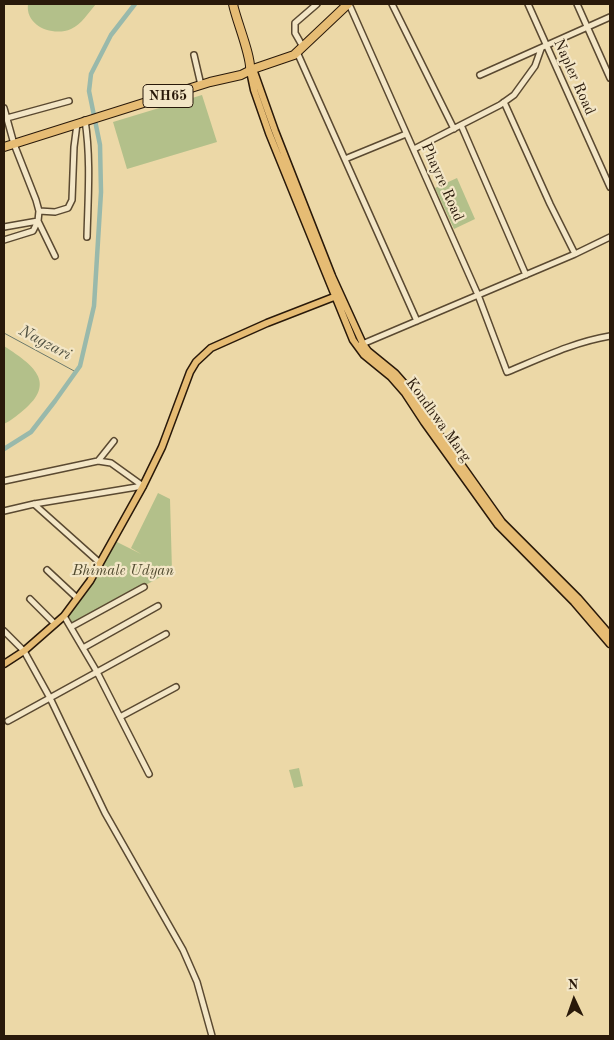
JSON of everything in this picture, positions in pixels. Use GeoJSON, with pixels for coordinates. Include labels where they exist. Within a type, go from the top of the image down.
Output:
{"type":"FeatureCollection","features":[{"type":"Feature","properties":{"kind":"highway"},"geometry":{"type":"LineString","coordinates":[[233,4],[251,68]]}},
{"type":"Feature","properties":{"kind":"highway","name":"NH65"},"geometry":{"type":"LineString","coordinates":[[4,146],[13,141],[74,121],[81,122],[232,77],[300,50],[349,4]]}},
{"type":"Feature","properties":{"kind":"highway"},"geometry":{"type":"LineString","coordinates":[[232,77],[247,65],[248,52]]}},
{"type":"Feature","properties":{"kind":"highway","name":"NH65"},"geometry":{"type":"LineString","coordinates":[[4,141],[13,141]]}},
{"type":"Feature","properties":{"kind":"main road","name":"Kondhwa Marg"},"geometry":{"type":"LineString","coordinates":[[251,68],[269,122],[337,295],[364,355],[406,393],[424,422],[498,525],[574,602],[610,644]]}},
{"type":"Feature","properties":{"kind":"main road"},"geometry":{"type":"LineString","coordinates":[[4,664],[24,652],[64,616],[100,563],[143,486],[169,430],[190,372],[203,354],[211,348],[259,326],[337,295]]}},
{"type":"Feature","properties":{"kind":"main road","name":"Kondhwa Marg"},"geometry":{"type":"LineString","coordinates":[[360,345],[395,373],[410,390],[502,522],[578,598],[610,635]]}},
{"type":"Feature","properties":{"kind":"street"},"geometry":{"type":"LineString","coordinates":[[317,4],[295,23],[295,32],[300,50],[345,159],[417,321]]}},
{"type":"Feature","properties":{"kind":"street","name":"Phayre Road"},"geometry":{"type":"LineString","coordinates":[[349,4],[478,295],[507,372],[578,343],[610,336]]}},
{"type":"Feature","properties":{"kind":"street"},"geometry":{"type":"LineString","coordinates":[[392,4],[454,129]]}},
{"type":"Feature","properties":{"kind":"street","name":"Napler Road"},"geometry":{"type":"LineString","coordinates":[[528,4],[610,187]]}},
{"type":"Feature","properties":{"kind":"street"},"geometry":{"type":"LineString","coordinates":[[577,4],[610,78]]}},
{"type":"Feature","properties":{"kind":"street"},"geometry":{"type":"LineString","coordinates":[[480,75],[610,17]]}},
{"type":"Feature","properties":{"kind":"street"},"geometry":{"type":"LineString","coordinates":[[414,150],[514,95],[526,81],[535,66],[541,49]]}},
{"type":"Feature","properties":{"kind":"street"},"geometry":{"type":"LineString","coordinates":[[194,55],[201,85]]}},
{"type":"Feature","properties":{"kind":"street"},"geometry":{"type":"LineString","coordinates":[[6,118],[69,101]]}},
{"type":"Feature","properties":{"kind":"street"},"geometry":{"type":"LineString","coordinates":[[504,102],[575,254]]}},
{"type":"Feature","properties":{"kind":"street"},"geometry":{"type":"LineString","coordinates":[[4,108],[13,141],[39,211],[38,221],[33,230],[4,240]]}},
{"type":"Feature","properties":{"kind":"street"},"geometry":{"type":"LineString","coordinates":[[39,211],[55,212],[68,208],[72,200],[74,147],[81,122]]}},
{"type":"Feature","properties":{"kind":"street"},"geometry":{"type":"LineString","coordinates":[[81,122],[89,146],[87,237]]}},
{"type":"Feature","properties":{"kind":"street"},"geometry":{"type":"LineString","coordinates":[[461,125],[526,275]]}},
{"type":"Feature","properties":{"kind":"street"},"geometry":{"type":"LineString","coordinates":[[345,159],[406,134]]}},
{"type":"Feature","properties":{"kind":"street"},"geometry":{"type":"LineString","coordinates":[[4,226],[38,221]]}},
{"type":"Feature","properties":{"kind":"street"},"geometry":{"type":"LineString","coordinates":[[38,221],[55,256]]}},
{"type":"Feature","properties":{"kind":"street"},"geometry":{"type":"LineString","coordinates":[[360,345],[575,254],[610,237]]}},
{"type":"Feature","properties":{"kind":"street"},"geometry":{"type":"LineString","coordinates":[[98,461],[114,441]]}},
{"type":"Feature","properties":{"kind":"street"},"geometry":{"type":"LineString","coordinates":[[4,481],[98,461],[112,463],[143,486]]}},
{"type":"Feature","properties":{"kind":"street"},"geometry":{"type":"LineString","coordinates":[[4,511],[34,504],[143,486]]}},
{"type":"Feature","properties":{"kind":"street"},"geometry":{"type":"LineString","coordinates":[[34,504],[100,563]]}},
{"type":"Feature","properties":{"kind":"street"},"geometry":{"type":"LineString","coordinates":[[47,570],[77,598]]}},
{"type":"Feature","properties":{"kind":"street"},"geometry":{"type":"LineString","coordinates":[[71,627],[144,588]]}},
{"type":"Feature","properties":{"kind":"street"},"geometry":{"type":"LineString","coordinates":[[30,599],[55,624]]}},
{"type":"Feature","properties":{"kind":"street"},"geometry":{"type":"LineString","coordinates":[[83,648],[158,606]]}},
{"type":"Feature","properties":{"kind":"street"},"geometry":{"type":"LineString","coordinates":[[64,616],[97,672],[149,774]]}},
{"type":"Feature","properties":{"kind":"street"},"geometry":{"type":"LineString","coordinates":[[4,631],[24,652],[50,698],[105,813],[183,950],[197,982],[212,1036]]}},
{"type":"Feature","properties":{"kind":"street"},"geometry":{"type":"LineString","coordinates":[[8,721],[166,634]]}},
{"type":"Feature","properties":{"kind":"street"},"geometry":{"type":"LineString","coordinates":[[120,717],[176,688]]}},
{"type":"Feature","properties":{"kind":"green space"},"geometry":{"type":"Polygon","coordinates":[[[28,4],[96,4],[75,27],[56,32],[36,24],[28,12],[28,4]]]}},
{"type":"Feature","properties":{"kind":"green space"},"geometry":{"type":"Polygon","coordinates":[[[202,95],[217,142],[127,169],[113,122],[202,95]]]}},
{"type":"Feature","properties":{"kind":"green space"},"geometry":{"type":"Polygon","coordinates":[[[457,178],[475,219],[454,229],[435,188],[457,178]]]}},
{"type":"Feature","properties":{"kind":"green space"},"geometry":{"type":"Polygon","coordinates":[[[4,346],[30,365],[39,380],[39,389],[35,398],[26,408],[4,424],[4,346]]]}},
{"type":"Feature","properties":{"kind":"green space","name":"Bhimale Udyan"},"geometry":{"type":"Polygon","coordinates":[[[158,493],[170,499],[172,571],[70,625],[65,617],[115,541],[141,554],[131,548],[158,493]]]}},
{"type":"Feature","properties":{"kind":"green space"},"geometry":{"type":"Polygon","coordinates":[[[299,768],[303,786],[294,788],[289,770],[299,768]]]}},
{"type":"Feature","properties":{"kind":"waterway"},"geometry":{"type":"LineString","coordinates":[[4,449],[31,432],[80,366],[94,306],[101,192],[100,145],[89,91],[91,74],[111,35],[135,4]]}},
{"type":"Feature","properties":{"kind":"waterway","name":"Nagzari"},"geometry":{"type":"LineString","coordinates":[[4,333],[76,372]]}}]}
